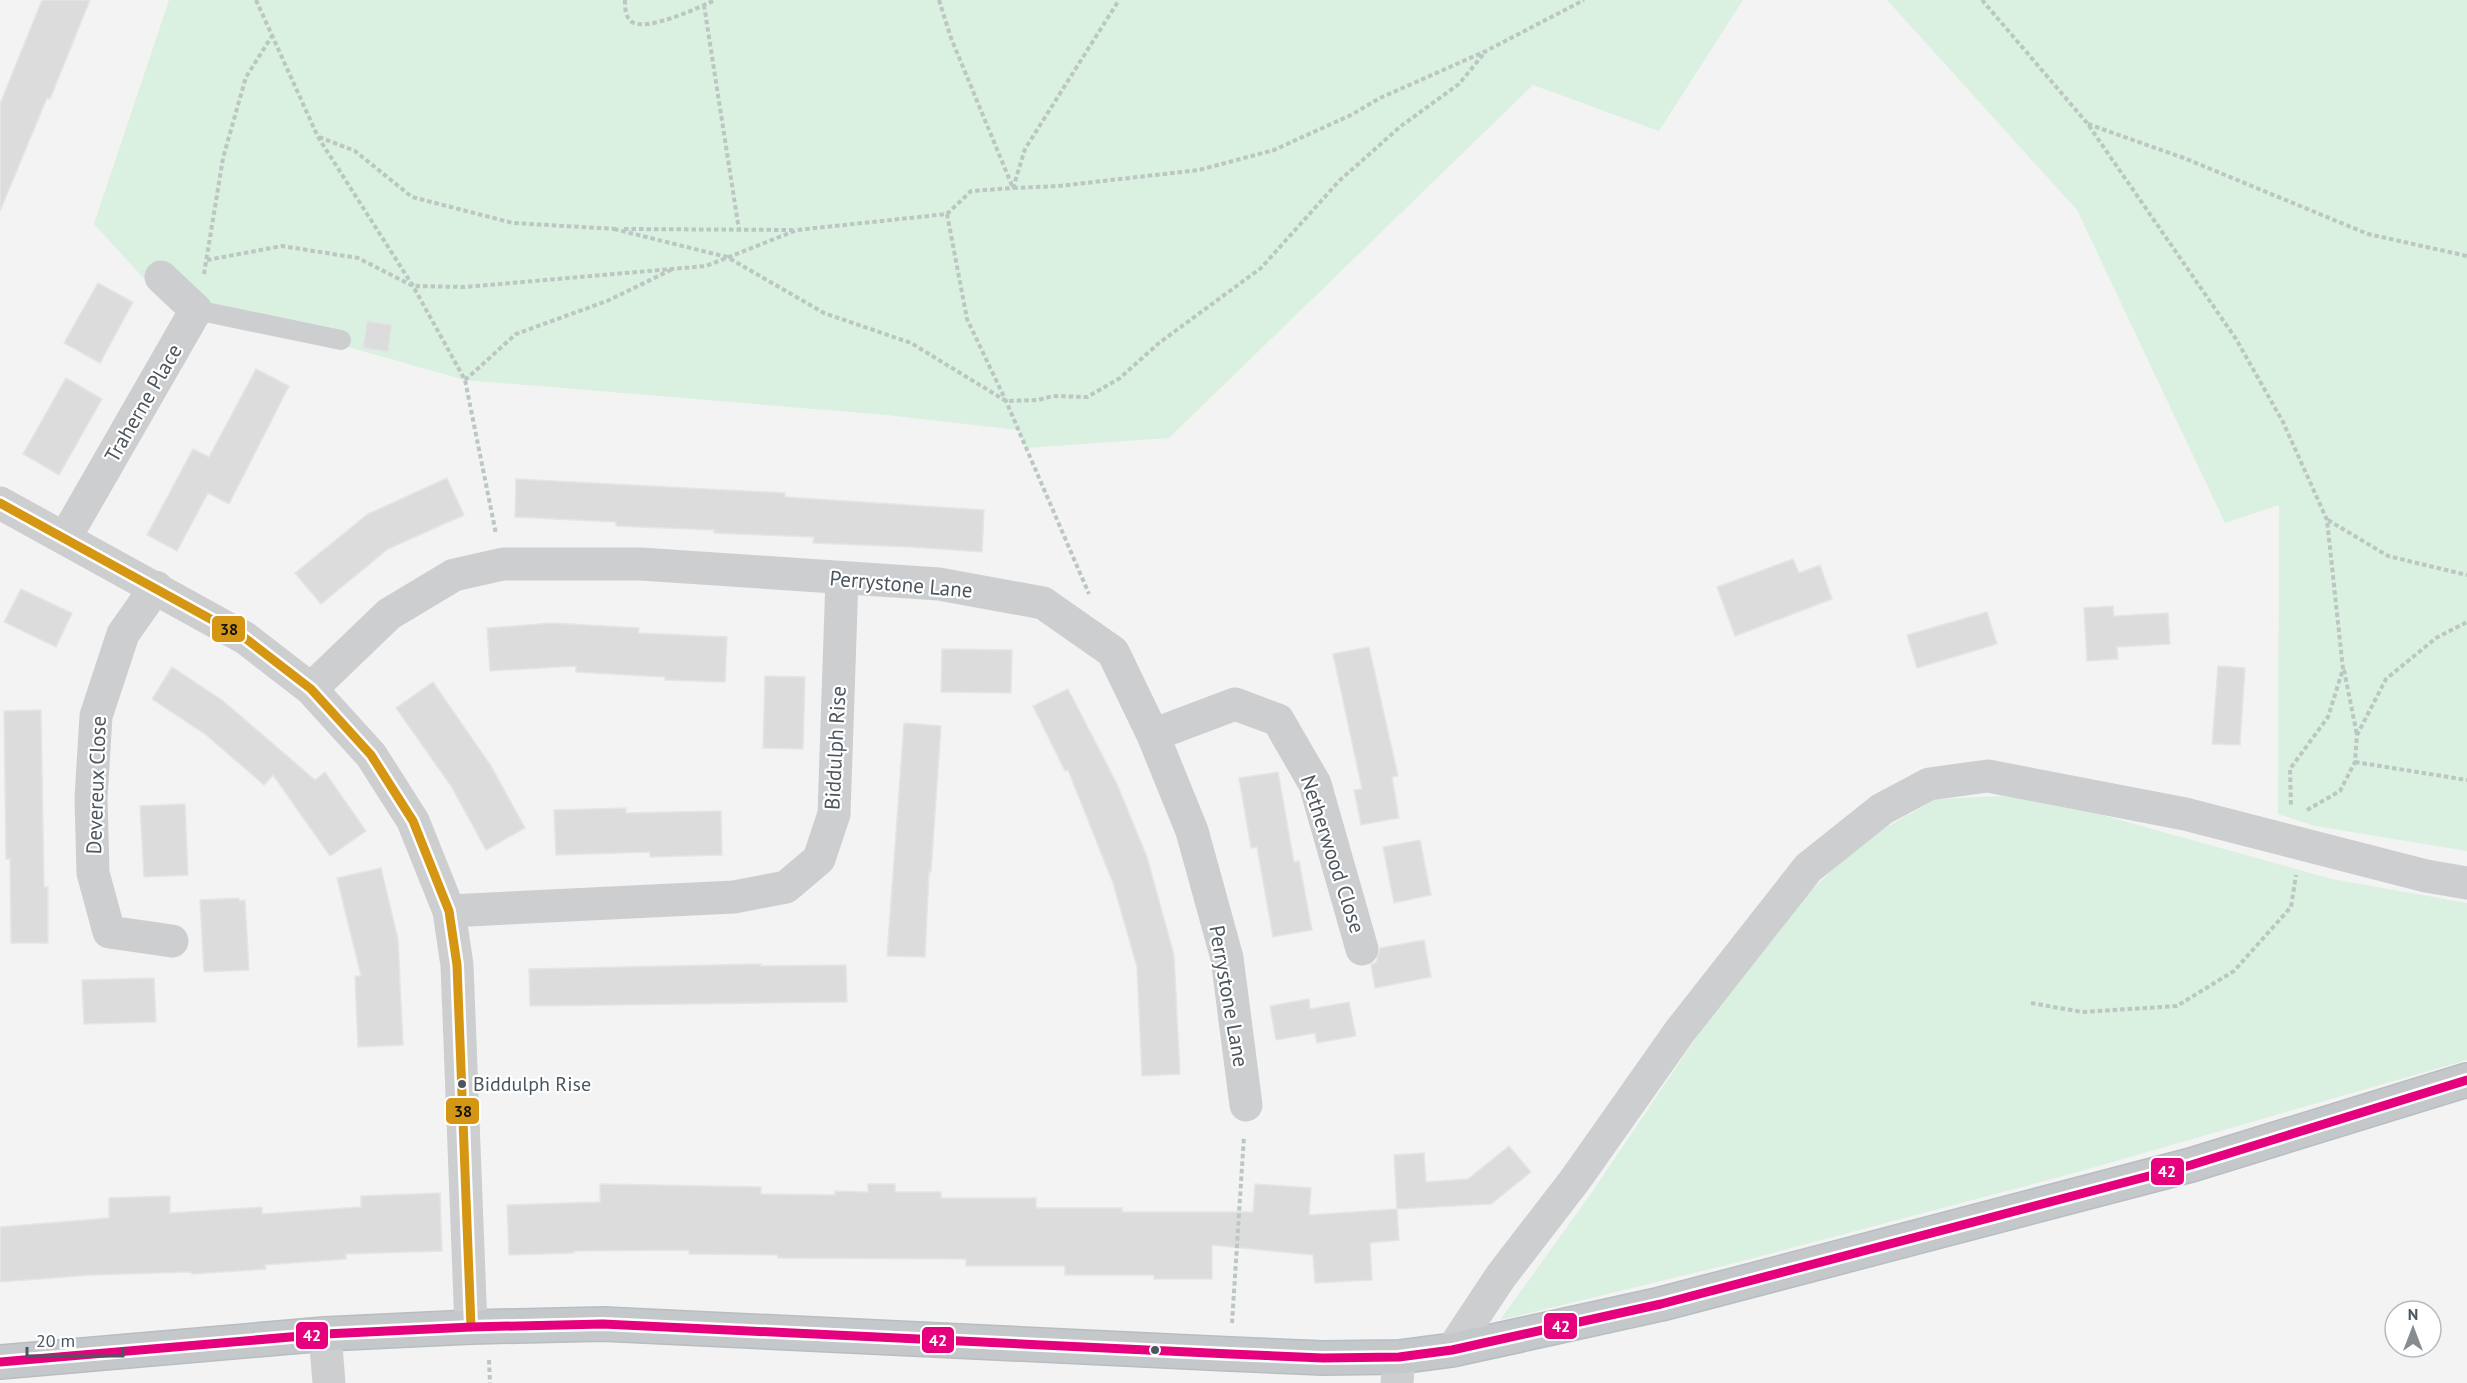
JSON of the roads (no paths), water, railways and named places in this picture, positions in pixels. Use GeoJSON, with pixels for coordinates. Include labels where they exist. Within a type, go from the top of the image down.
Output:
{"type":"FeatureCollection","features":[{"type":"Feature","properties":{"kind":"highway"},"geometry":{"type":"LineString","coordinates":[[0,1362],[325,1334],[471,1327],[639,1325],[1323,1358],[1398,1370],[1452,1350],[1661,1304],[2191,1166],[2467,1080]]}},
{"type":"Feature","properties":{"kind":"street"},"geometry":{"type":"LineString","coordinates":[[161,277],[196,310]]}},
{"type":"Feature","properties":{"kind":"street","name":"Traherne Place"},"geometry":{"type":"LineString","coordinates":[[65,538],[196,310]]}},
{"type":"Feature","properties":{"kind":"street"},"geometry":{"type":"LineString","coordinates":[[0,503],[245,638],[311,689],[371,756],[413,821],[449,911],[457,965],[471,1327]]}},
{"type":"Feature","properties":{"kind":"street","name":"Perrystone Lane"},"geometry":{"type":"LineString","coordinates":[[311,689],[389,614],[454,575],[503,564],[641,564],[939,584],[1043,603],[1113,652],[1154,735],[1192,831],[1227,958],[1246,1105]]}},
{"type":"Feature","properties":{"kind":"street","name":"Biddulph Rise"},"geometry":{"type":"LineString","coordinates":[[449,911],[734,897],[786,887],[819,859],[834,814],[842,578]]}},
{"type":"Feature","properties":{"kind":"street","name":"Devereux Close"},"geometry":{"type":"LineString","coordinates":[[156,587],[123,634],[96,716],[91,798],[93,873],[109,932],[172,941]]}},
{"type":"Feature","properties":{"kind":"street","name":"Netherwood Close"},"geometry":{"type":"LineString","coordinates":[[1154,735],[1235,704],[1278,720],[1315,784],[1362,949]]}},
{"type":"Feature","properties":{"kind":"street"},"geometry":{"type":"LineString","coordinates":[[1452,1350],[1501,1276],[1575,1180],[1680,1031],[1808,868],[1882,809],[1929,784],[1988,776],[2290,834],[2426,876],[2467,883]]}},
{"type":"Feature","properties":{"kind":"street"},"geometry":{"type":"LineString","coordinates":[[325,1334],[328,1383]]}},
{"type":"Feature","properties":{"kind":"lane"},"geometry":{"type":"LineString","coordinates":[[196,310],[341,340]]}},
{"type":"Feature","properties":{"kind":"place","name":"Biddulph Rise"},"geometry":{"type":"Point","coordinates":[462,1084]}}]}
